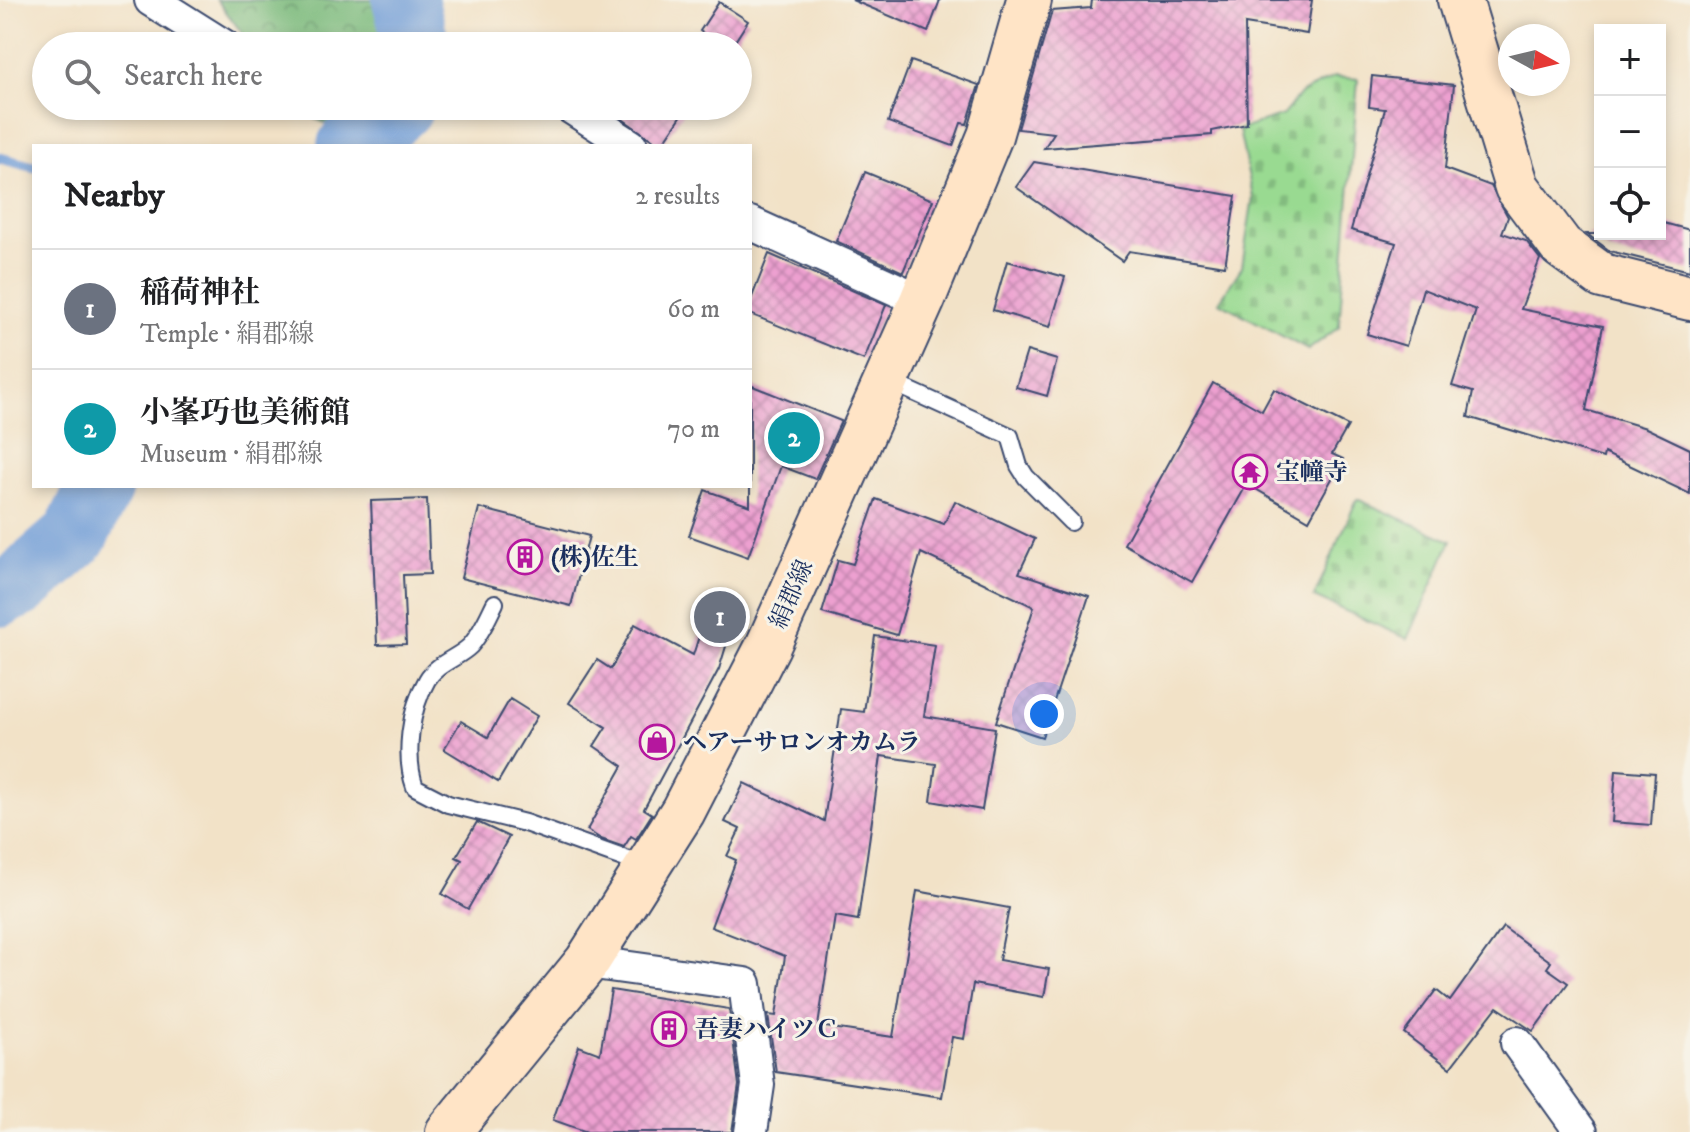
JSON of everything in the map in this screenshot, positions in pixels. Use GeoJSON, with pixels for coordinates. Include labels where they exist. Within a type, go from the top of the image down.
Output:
{"type":"FeatureCollection","features":[{"type":"Feature","properties":{"kind":"main road","name":"絹郡線"},"geometry":{"type":"LineString","coordinates":[[448,1132],[587,962],[683,811],[768,646],[922,301],[990,136],[1029,0]]}},
{"type":"Feature","properties":{"kind":"main road"},"geometry":{"type":"LineString","coordinates":[[1460,0],[1517,187],[1561,246],[1602,276],[1690,298]]}},
{"type":"Feature","properties":{"kind":"street"},"geometry":{"type":"LineString","coordinates":[[151,0],[202,32]]}},
{"type":"Feature","properties":{"kind":"street"},"geometry":{"type":"LineString","coordinates":[[591,120],[628,144]]}},
{"type":"Feature","properties":{"kind":"street"},"geometry":{"type":"LineString","coordinates":[[752,224],[922,301]]}},
{"type":"Feature","properties":{"kind":"street"},"geometry":{"type":"LineString","coordinates":[[587,962],[745,984],[758,1085],[751,1132]]}},
{"type":"Feature","properties":{"kind":"street"},"geometry":{"type":"LineString","coordinates":[[1517,1043],[1581,1132]]}},
{"type":"Feature","properties":{"kind":"lane"},"geometry":{"type":"LineString","coordinates":[[887,380],[1010,436],[1026,477],[1071,522]]}},
{"type":"Feature","properties":{"kind":"lane"},"geometry":{"type":"LineString","coordinates":[[495,603],[469,647],[450,658],[427,679],[411,731],[409,771],[415,787],[448,804],[525,823],[603,854],[647,867]]}},
{"type":"Feature","properties":{"kind":"green space"},"geometry":{"type":"Polygon","coordinates":[[[217,0],[375,0],[387,30],[387,32],[241,32],[217,0]]]}},
{"type":"Feature","properties":{"kind":"green space"},"geometry":{"type":"Polygon","coordinates":[[[1334,77],[1358,79],[1339,327],[1308,350],[1219,302],[1242,267],[1253,197],[1239,130],[1283,115],[1301,93],[1334,77]]]}},
{"type":"Feature","properties":{"kind":"green space"},"geometry":{"type":"Polygon","coordinates":[[[319,120],[361,120],[355,131],[319,120]]]}},
{"type":"Feature","properties":{"kind":"green space"},"geometry":{"type":"Polygon","coordinates":[[[1357,499],[1451,541],[1408,639],[1314,597],[1357,499]]]}},
{"type":"Feature","properties":{"kind":"building"},"geometry":{"type":"Polygon","coordinates":[[[852,0],[940,0],[928,32],[852,0]]]}},
{"type":"Feature","properties":{"kind":"building"},"geometry":{"type":"Polygon","coordinates":[[[1092,0],[1312,0],[1307,34],[1245,24],[1247,124],[1212,131],[1212,135],[1044,148],[1054,133],[1018,129],[1052,11],[1091,8],[1092,0]]]}},
{"type":"Feature","properties":{"kind":"building"},"geometry":{"type":"Polygon","coordinates":[[[719,2],[748,21],[741,32],[700,31],[719,2]]]}},
{"type":"Feature","properties":{"kind":"building"},"geometry":{"type":"Polygon","coordinates":[[[911,61],[979,85],[967,124],[961,123],[953,146],[888,122],[911,61]]]}},
{"type":"Feature","properties":{"kind":"building"},"geometry":{"type":"Polygon","coordinates":[[[1372,76],[1454,85],[1445,169],[1491,186],[1508,217],[1502,233],[1526,241],[1540,259],[1521,309],[1603,326],[1586,410],[1646,428],[1690,449],[1690,494],[1604,453],[1603,458],[1468,417],[1473,392],[1452,386],[1476,310],[1423,289],[1406,346],[1367,334],[1396,243],[1351,230],[1385,109],[1369,107],[1372,76]]]}},
{"type":"Feature","properties":{"kind":"building"},"geometry":{"type":"Polygon","coordinates":[[[624,120],[679,120],[662,144],[624,120]]]}},
{"type":"Feature","properties":{"kind":"building"},"geometry":{"type":"Polygon","coordinates":[[[1034,162],[1236,196],[1225,266],[1129,251],[1122,261],[1016,187],[1034,162]]]}},
{"type":"Feature","properties":{"kind":"building"},"geometry":{"type":"Polygon","coordinates":[[[865,172],[933,200],[903,272],[836,241],[865,172]]]}},
{"type":"Feature","properties":{"kind":"building"},"geometry":{"type":"Polygon","coordinates":[[[1666,224],[1690,230],[1690,271],[1610,251],[1595,240],[1666,240],[1666,224]]]}},
{"type":"Feature","properties":{"kind":"building"},"geometry":{"type":"Polygon","coordinates":[[[769,254],[886,305],[864,360],[752,315],[752,297],[769,254]]]}},
{"type":"Feature","properties":{"kind":"building"},"geometry":{"type":"Polygon","coordinates":[[[1007,261],[1065,277],[1050,327],[993,310],[1007,261]]]}},
{"type":"Feature","properties":{"kind":"building"},"geometry":{"type":"Polygon","coordinates":[[[1027,351],[1057,360],[1047,396],[1016,387],[1027,351]]]}},
{"type":"Feature","properties":{"kind":"building","name":"宝幢寺"},"geometry":{"type":"Polygon","coordinates":[[[1213,383],[1262,411],[1274,389],[1348,426],[1332,454],[1343,459],[1309,520],[1247,484],[1192,582],[1124,544],[1213,383]]]}},
{"type":"Feature","properties":{"kind":"building"},"geometry":{"type":"Polygon","coordinates":[[[752,386],[841,421],[815,479],[781,466],[748,557],[689,536],[705,490],[750,506],[752,386]]]}},
{"type":"Feature","properties":{"kind":"building"},"geometry":{"type":"Polygon","coordinates":[[[427,499],[430,574],[403,575],[406,644],[377,645],[371,501],[427,499]]]}},
{"type":"Feature","properties":{"kind":"building"},"geometry":{"type":"Polygon","coordinates":[[[876,499],[944,524],[955,501],[1035,539],[1019,573],[1089,596],[1042,737],[996,722],[1034,607],[921,553],[897,635],[822,613],[838,560],[853,564],[876,499]]]}},
{"type":"Feature","properties":{"kind":"building","name":"(株)佐生"},"geometry":{"type":"Polygon","coordinates":[[[479,508],[589,536],[571,606],[461,578],[479,508]]]}},
{"type":"Feature","properties":{"kind":"building"},"geometry":{"type":"Polygon","coordinates":[[[712,596],[739,604],[719,669],[644,809],[652,814],[636,839],[631,836],[624,847],[601,839],[587,830],[623,766],[594,746],[606,727],[569,703],[597,660],[611,669],[635,624],[693,655],[712,596]]]}},
{"type":"Feature","properties":{"kind":"building"},"geometry":{"type":"Polygon","coordinates":[[[875,636],[935,645],[924,716],[995,728],[982,810],[931,801],[936,764],[881,756],[858,920],[835,916],[818,1026],[893,1037],[917,891],[1009,908],[999,960],[1049,969],[1044,997],[973,984],[964,1039],[952,1037],[942,1097],[776,1072],[768,1015],[776,1016],[785,956],[711,927],[736,860],[727,856],[740,829],[725,822],[744,783],[824,821],[841,709],[864,712],[875,636]]]}},
{"type":"Feature","properties":{"kind":"building"},"geometry":{"type":"Polygon","coordinates":[[[510,699],[537,716],[498,782],[444,749],[461,721],[488,737],[510,699]]]}},
{"type":"Feature","properties":{"kind":"building"},"geometry":{"type":"Polygon","coordinates":[[[1616,770],[1655,773],[1651,825],[1612,822],[1616,770]]]}},
{"type":"Feature","properties":{"kind":"building"},"geometry":{"type":"Polygon","coordinates":[[[477,822],[509,837],[468,909],[442,894],[462,860],[456,857],[477,822]]]}},
{"type":"Feature","properties":{"kind":"building"},"geometry":{"type":"Polygon","coordinates":[[[1503,927],[1551,962],[1547,968],[1568,983],[1533,1031],[1497,1007],[1450,1068],[1404,1033],[1436,990],[1450,1001],[1503,927]]]}},
{"type":"Feature","properties":{"kind":"building"},"geometry":{"type":"Polygon","coordinates":[[[611,990],[729,1009],[739,1085],[732,1132],[587,1132],[553,1120],[579,1046],[600,1054],[611,990]]]}},
{"type":"Feature","properties":{"kind":"waterway"},"geometry":{"type":"LineString","coordinates":[[405,0],[413,32]]}},
{"type":"Feature","properties":{"kind":"waterway"},"geometry":{"type":"LineString","coordinates":[[358,144],[386,120]]}},
{"type":"Feature","properties":{"kind":"waterway"},"geometry":{"type":"LineString","coordinates":[[0,158],[32,166]]}},
{"type":"Feature","properties":{"kind":"waterway"},"geometry":{"type":"LineString","coordinates":[[0,594],[19,585],[75,536],[99,488]]}},
{"type":"Feature","properties":{"kind":"place","name":"小峯巧也美術館"},"geometry":{"type":"Point","coordinates":[794,438]}},
{"type":"Feature","properties":{"kind":"place","name":"宝幢寺"},"geometry":{"type":"Point","coordinates":[1250,472]}},
{"type":"Feature","properties":{"kind":"place","name":"(株)佐生"},"geometry":{"type":"Point","coordinates":[525,557]}},
{"type":"Feature","properties":{"kind":"place","name":"稲荷神社"},"geometry":{"type":"Point","coordinates":[720,617]}},
{"type":"Feature","properties":{"kind":"place","name":"ヘアーサロンオカムラ"},"geometry":{"type":"Point","coordinates":[657,742]}},
{"type":"Feature","properties":{"kind":"place","name":"吾妻ハイツＣ"},"geometry":{"type":"Point","coordinates":[669,1029]}}]}
